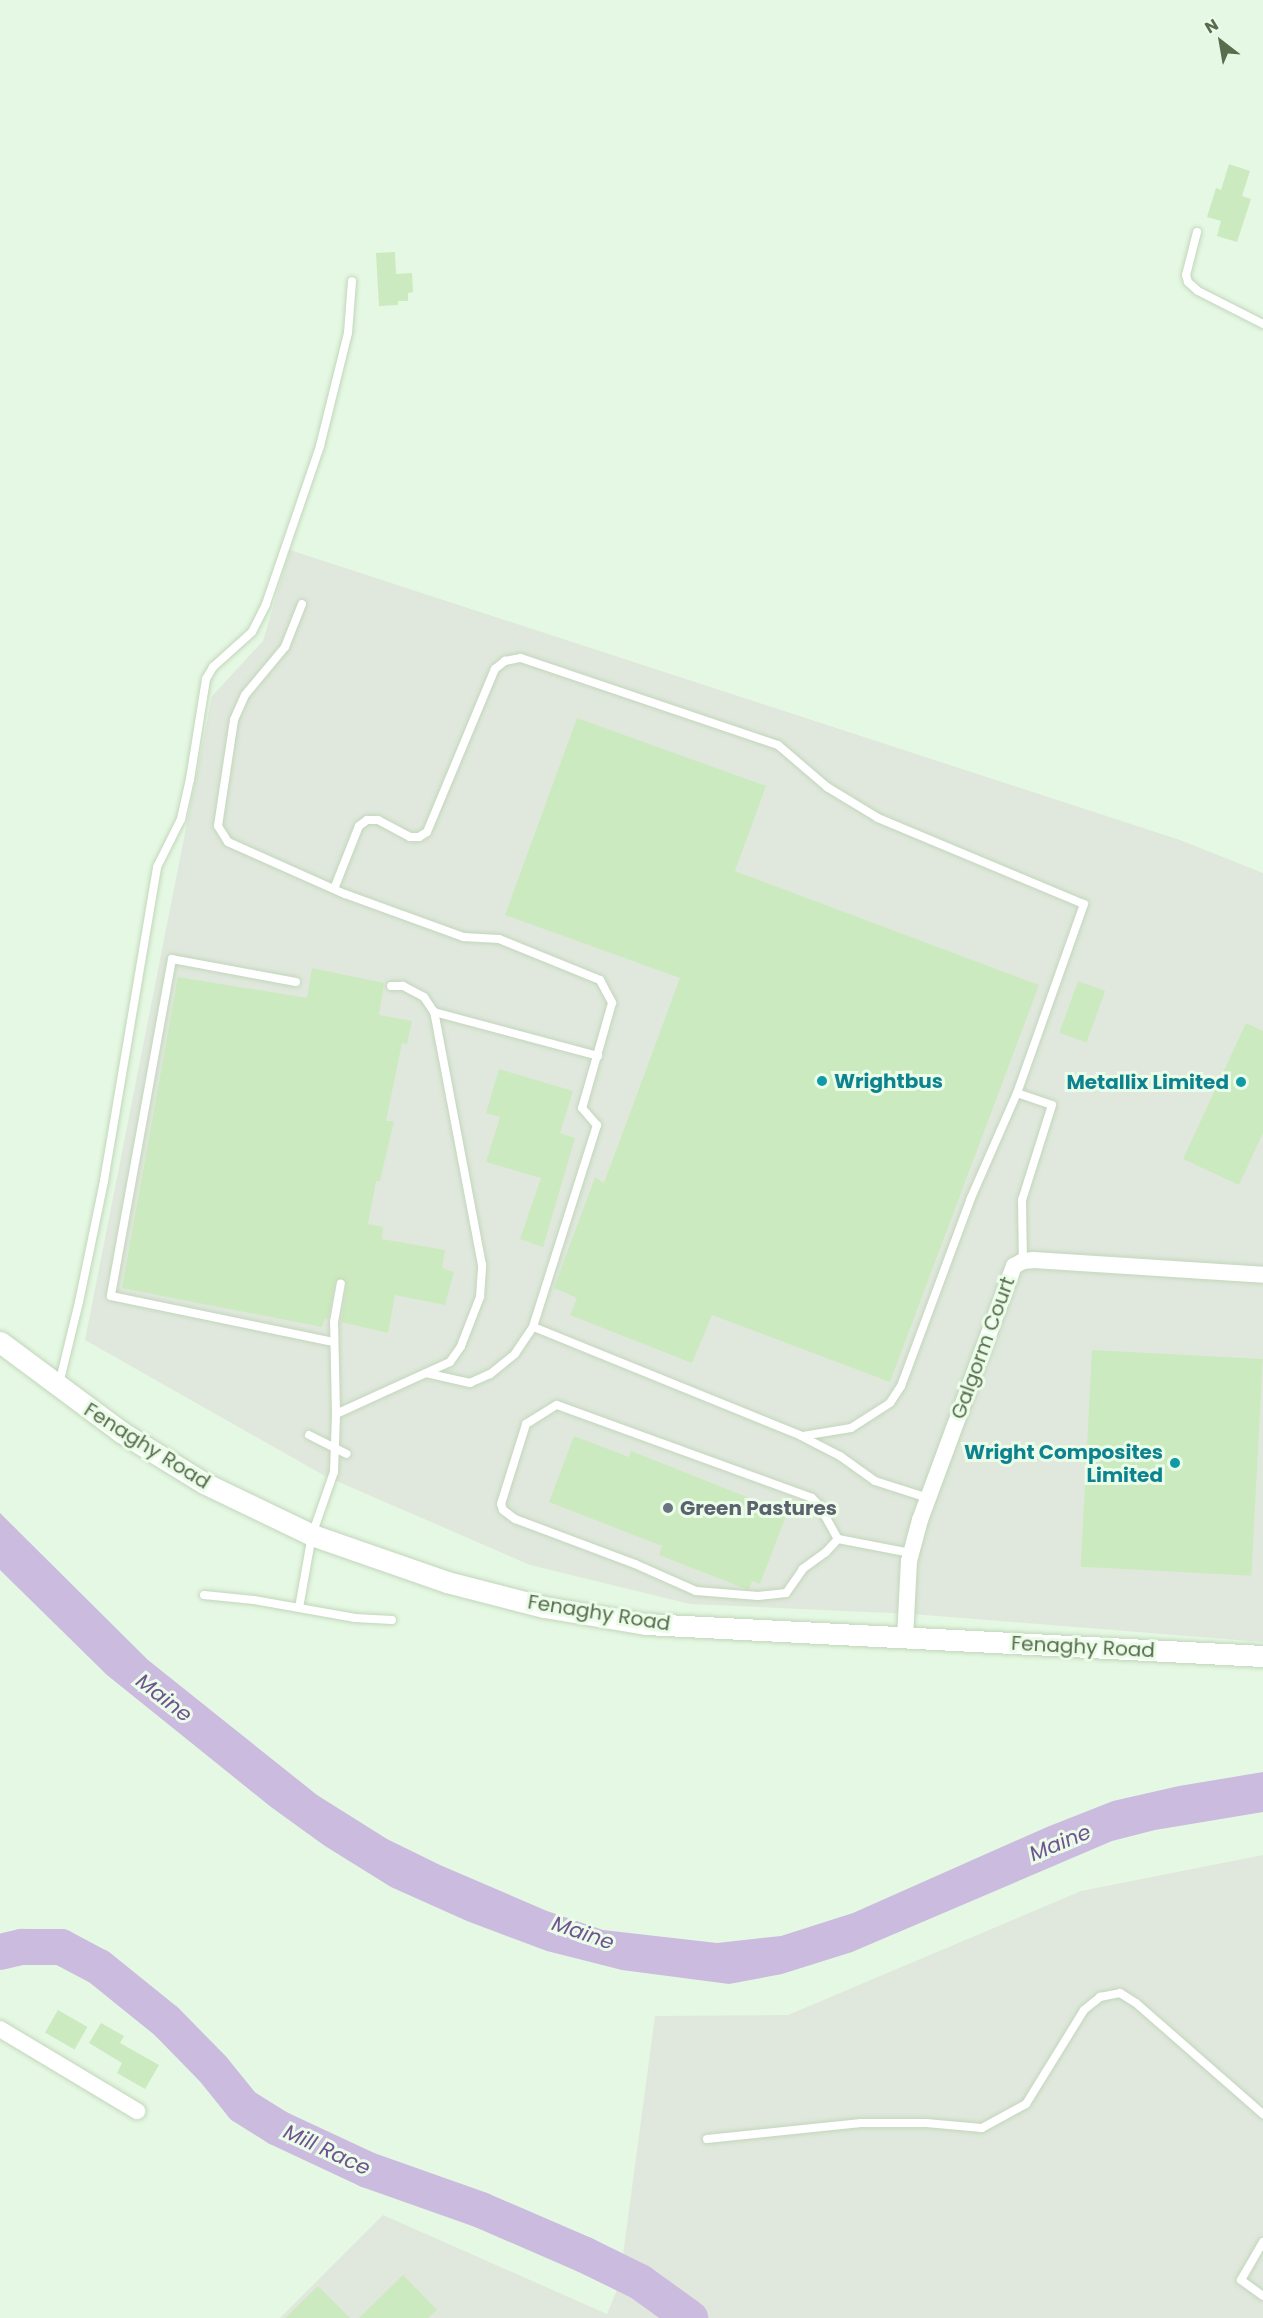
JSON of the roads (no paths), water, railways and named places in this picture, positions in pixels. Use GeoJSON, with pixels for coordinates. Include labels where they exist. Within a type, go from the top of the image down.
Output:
{"type":"FeatureCollection","features":[{"type":"Feature","properties":{"kind":"street","name":"Galgorm Court"},"geometry":{"type":"LineString","coordinates":[[905,1639],[911,1553],[928,1498],[1010,1272],[1023,1261],[1263,1275]]}},
{"type":"Feature","properties":{"kind":"street","name":"Fenaghy Road"},"geometry":{"type":"LineString","coordinates":[[0,1342],[121,1432],[204,1483],[312,1535],[447,1582],[544,1607],[646,1624],[1263,1656]]}},
{"type":"Feature","properties":{"kind":"street"},"geometry":{"type":"LineString","coordinates":[[0,2029],[137,2111]]}},
{"type":"Feature","properties":{"kind":"lane"},"geometry":{"type":"LineString","coordinates":[[1197,232],[1186,275],[1188,282],[1198,291],[1263,324]]}},
{"type":"Feature","properties":{"kind":"lane"},"geometry":{"type":"LineString","coordinates":[[58,1387],[79,1302],[104,1181],[157,867],[181,819],[206,679],[213,667],[252,632],[266,604],[320,446],[348,333],[352,281]]}},
{"type":"Feature","properties":{"kind":"lane"},"geometry":{"type":"LineString","coordinates":[[302,604],[285,647],[245,695],[234,720],[218,826],[228,842],[334,889],[463,937],[499,939],[600,980],[612,1003],[582,1108],[597,1125],[533,1327],[515,1354],[490,1374],[470,1383],[426,1373]]}},
{"type":"Feature","properties":{"kind":"lane"},"geometry":{"type":"LineString","coordinates":[[334,889],[359,826],[367,820],[378,820],[410,837],[419,837],[427,832],[495,669],[505,661],[521,658],[778,745],[827,787],[878,819],[1084,904],[1017,1093],[971,1198],[901,1386],[890,1403],[852,1428],[802,1436]]}},
{"type":"Feature","properties":{"kind":"lane"},"geometry":{"type":"LineString","coordinates":[[296,982],[172,959],[111,1296],[333,1342]]}},
{"type":"Feature","properties":{"kind":"lane"},"geometry":{"type":"LineString","coordinates":[[336,1414],[450,1362],[461,1346],[480,1297],[482,1265],[434,1012],[424,997],[403,986],[391,986]]}},
{"type":"Feature","properties":{"kind":"lane"},"geometry":{"type":"LineString","coordinates":[[434,1012],[598,1056]]}},
{"type":"Feature","properties":{"kind":"lane"},"geometry":{"type":"LineString","coordinates":[[1017,1093],[1052,1105],[1022,1200],[1023,1261]]}},
{"type":"Feature","properties":{"kind":"lane"},"geometry":{"type":"LineString","coordinates":[[299,1608],[312,1535],[334,1472],[336,1414],[333,1342],[341,1284]]}},
{"type":"Feature","properties":{"kind":"lane"},"geometry":{"type":"LineString","coordinates":[[533,1327],[802,1436],[840,1456],[875,1482],[928,1498]]}},
{"type":"Feature","properties":{"kind":"lane"},"geometry":{"type":"LineString","coordinates":[[838,1539],[804,1569],[786,1593],[758,1596],[696,1591],[635,1564],[515,1519],[503,1510],[501,1504],[526,1424],[557,1406],[812,1498],[819,1505],[838,1539],[911,1553]]}},
{"type":"Feature","properties":{"kind":"lane"},"geometry":{"type":"LineString","coordinates":[[309,1436],[347,1454]]}},
{"type":"Feature","properties":{"kind":"lane"},"geometry":{"type":"LineString","coordinates":[[204,1595],[254,1600],[355,1618],[392,1620]]}},
{"type":"Feature","properties":{"kind":"lane"},"geometry":{"type":"LineString","coordinates":[[707,2139],[861,2123],[926,2123],[982,2128],[1026,2104],[1084,2010],[1100,1997],[1120,1993],[1136,2003],[1263,2114]]}},
{"type":"Feature","properties":{"kind":"lane"},"geometry":{"type":"LineString","coordinates":[[1263,2242],[1241,2280],[1263,2296]]}},
{"type":"Feature","properties":{"kind":"water","name":"Maine"},"geometry":{"type":"Polygon","coordinates":[[[0,1513],[148,1660],[317,1795],[387,1839],[440,1865],[547,1911],[603,1930],[717,1943],[781,1936],[853,1913],[1047,1827],[1113,1801],[1179,1786],[1263,1772],[1263,1812],[1155,1830],[1112,1841],[852,1952],[782,1974],[729,1984],[622,1970],[547,1951],[467,1921],[391,1887],[325,1846],[271,1807],[107,1675],[0,1570],[0,1513]]]}},
{"type":"Feature","properties":{"kind":"waterway","name":"Mill Race"},"geometry":{"type":"LineString","coordinates":[[0,1952],[22,1947],[61,1947],[99,1967],[166,2021],[213,2069],[243,2106],[278,2128],[368,2170],[481,2210],[585,2255],[640,2282],[690,2318]]}},
{"type":"Feature","properties":{"kind":"place","name":"Wrightbus"},"geometry":{"type":"Point","coordinates":[822,1081]}},
{"type":"Feature","properties":{"kind":"place","name":"Metallix Limited"},"geometry":{"type":"Point","coordinates":[1241,1082]}},
{"type":"Feature","properties":{"kind":"place","name":"Wright Composites Limited"},"geometry":{"type":"Point","coordinates":[1175,1463]}},
{"type":"Feature","properties":{"kind":"place","name":"Green Pastures"},"geometry":{"type":"Point","coordinates":[668,1508]}}]}
